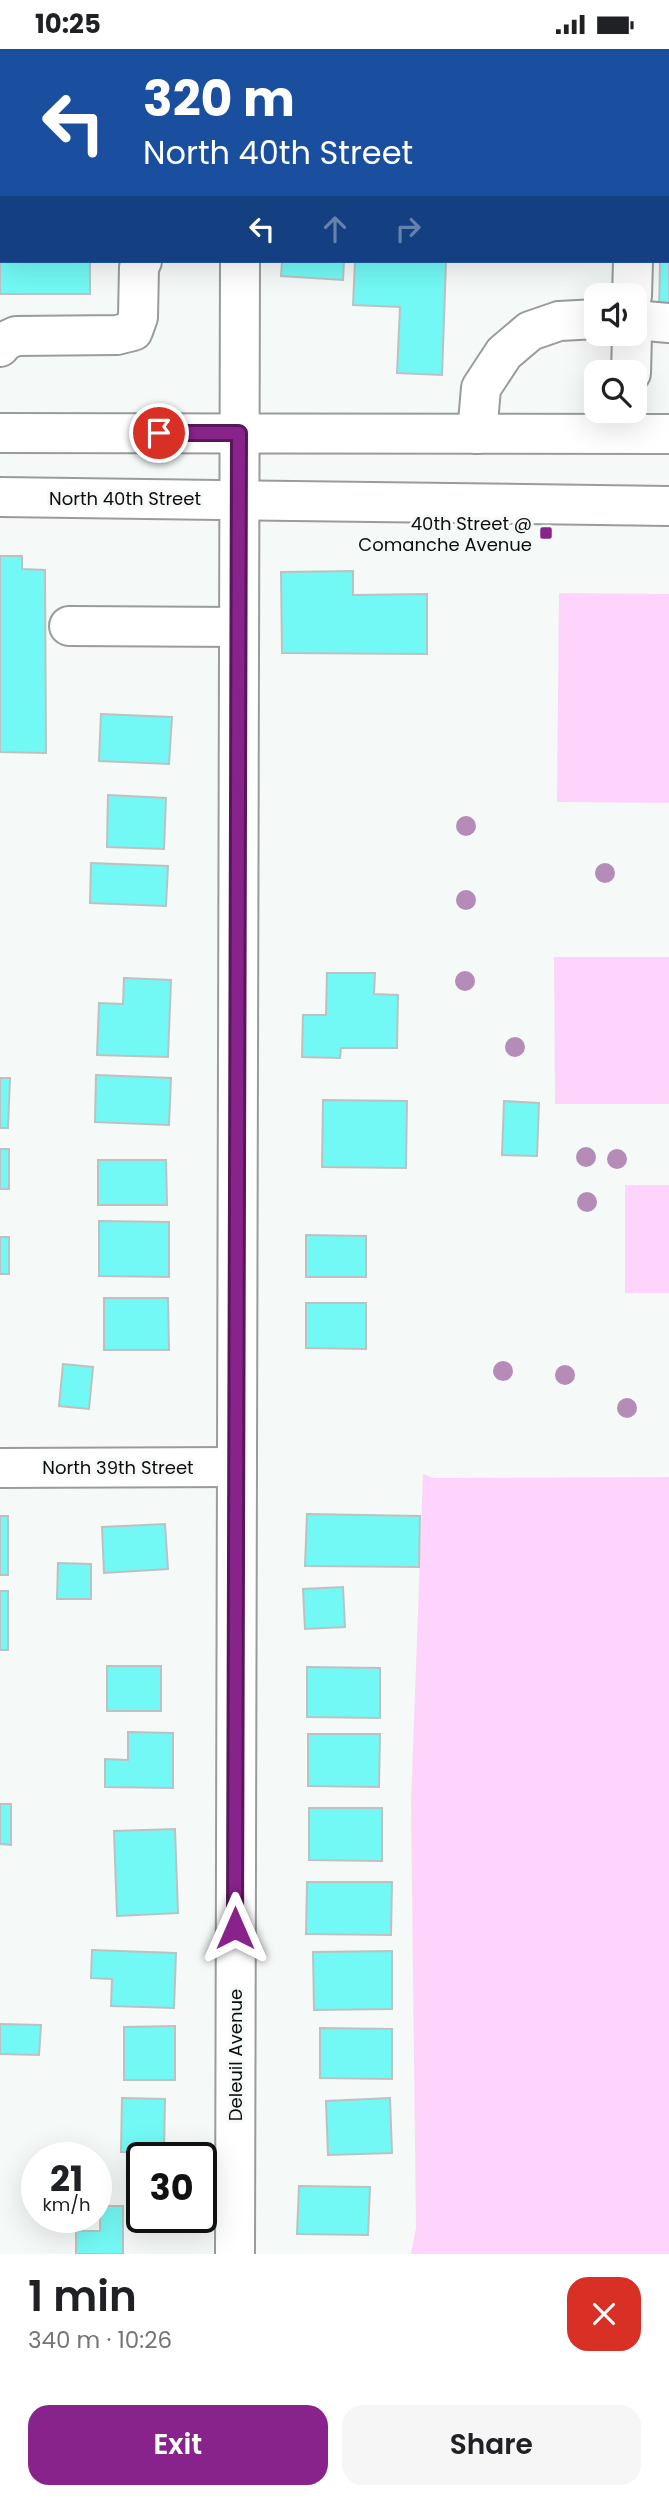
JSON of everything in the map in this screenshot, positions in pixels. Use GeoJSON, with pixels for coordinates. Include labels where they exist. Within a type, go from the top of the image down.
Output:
{"type":"FeatureCollection","features":[{"type":"Feature","properties":{"kind":"street"},"geometry":{"type":"LineString","coordinates":[[0,347],[3,342],[16,336],[117,335],[133,331],[138,317],[141,263]]}},
{"type":"Feature","properties":{"kind":"street","name":"Deleuil Avenue"},"geometry":{"type":"LineString","coordinates":[[235,2254],[240,263]]}},
{"type":"Feature","properties":{"kind":"street"},"geometry":{"type":"LineString","coordinates":[[632,283],[633,263]]}},
{"type":"Feature","properties":{"kind":"street"},"geometry":{"type":"LineString","coordinates":[[477,434],[481,388],[504,353],[530,331],[559,321],[584,320]]}},
{"type":"Feature","properties":{"kind":"street"},"geometry":{"type":"LineString","coordinates":[[647,321],[669,323]]}},
{"type":"Feature","properties":{"kind":"street"},"geometry":{"type":"LineString","coordinates":[[0,433],[477,434],[630,423],[669,434]]}},
{"type":"Feature","properties":{"kind":"street","name":"North 40th Street"},"geometry":{"type":"LineString","coordinates":[[0,497],[669,506]]}},
{"type":"Feature","properties":{"kind":"street"},"geometry":{"type":"LineString","coordinates":[[69,626],[238,627]]}},
{"type":"Feature","properties":{"kind":"street","name":"North 39th Street"},"geometry":{"type":"LineString","coordinates":[[0,1468],[235,1467]]}},
{"type":"Feature","properties":{"kind":"shaded area"},"geometry":{"type":"Polygon","coordinates":[[[559,593],[669,594],[669,803],[557,802],[559,593]]]}},
{"type":"Feature","properties":{"kind":"shaded area"},"geometry":{"type":"Polygon","coordinates":[[[554,957],[669,957],[669,1104],[555,1104],[554,957]]]}},
{"type":"Feature","properties":{"kind":"shaded area"},"geometry":{"type":"Polygon","coordinates":[[[625,1185],[669,1185],[669,1293],[625,1293],[625,1185]]]}},
{"type":"Feature","properties":{"kind":"shaded area"},"geometry":{"type":"Polygon","coordinates":[[[423,1474],[434,1478],[669,1477],[669,2254],[411,2254],[416,2228],[411,1803],[423,1474]]]}},
{"type":"Feature","properties":{"kind":"building"},"geometry":{"type":"Polygon","coordinates":[[[0,263],[90,263],[90,294],[0,294],[0,263]]]}},
{"type":"Feature","properties":{"kind":"building"},"geometry":{"type":"Polygon","coordinates":[[[282,263],[344,263],[343,280],[281,276],[282,263]]]}},
{"type":"Feature","properties":{"kind":"building"},"geometry":{"type":"Polygon","coordinates":[[[355,263],[446,263],[442,375],[397,373],[400,307],[353,305],[355,263]]]}},
{"type":"Feature","properties":{"kind":"building"},"geometry":{"type":"Polygon","coordinates":[[[660,263],[669,263],[669,311],[659,311],[660,263]]]}},
{"type":"Feature","properties":{"kind":"building"},"geometry":{"type":"Polygon","coordinates":[[[0,556],[22,556],[22,569],[45,570],[46,753],[0,752],[0,556]]]}},
{"type":"Feature","properties":{"kind":"building"},"geometry":{"type":"Polygon","coordinates":[[[353,571],[353,595],[427,594],[427,654],[282,653],[281,572],[353,571]]]}},
{"type":"Feature","properties":{"kind":"building"},"geometry":{"type":"Polygon","coordinates":[[[101,714],[172,717],[169,764],[99,761],[101,714]]]}},
{"type":"Feature","properties":{"kind":"building"},"geometry":{"type":"Polygon","coordinates":[[[108,795],[166,798],[164,849],[107,847],[108,795]]]}},
{"type":"Feature","properties":{"kind":"building"},"geometry":{"type":"Polygon","coordinates":[[[91,863],[168,866],[166,906],[90,903],[91,863]]]}},
{"type":"Feature","properties":{"kind":"building"},"geometry":{"type":"Polygon","coordinates":[[[327,973],[375,973],[374,994],[398,995],[397,1048],[341,1048],[340,1058],[302,1057],[303,1015],[326,1015],[327,973]]]}},
{"type":"Feature","properties":{"kind":"building"},"geometry":{"type":"Polygon","coordinates":[[[124,978],[171,980],[168,1057],[97,1055],[99,1003],[123,1004],[124,978]]]}},
{"type":"Feature","properties":{"kind":"building"},"geometry":{"type":"Polygon","coordinates":[[[96,1075],[171,1078],[169,1125],[95,1122],[96,1075]]]}},
{"type":"Feature","properties":{"kind":"building"},"geometry":{"type":"Polygon","coordinates":[[[0,1078],[10,1078],[8,1128],[0,1128],[0,1078]]]}},
{"type":"Feature","properties":{"kind":"building"},"geometry":{"type":"Polygon","coordinates":[[[323,1100],[407,1101],[406,1168],[322,1167],[323,1100]]]}},
{"type":"Feature","properties":{"kind":"building"},"geometry":{"type":"Polygon","coordinates":[[[504,1101],[539,1103],[537,1156],[502,1155],[504,1101]]]}},
{"type":"Feature","properties":{"kind":"building"},"geometry":{"type":"Polygon","coordinates":[[[0,1149],[9,1149],[9,1189],[0,1189],[0,1149]]]}},
{"type":"Feature","properties":{"kind":"building"},"geometry":{"type":"Polygon","coordinates":[[[98,1160],[166,1160],[167,1205],[98,1205],[98,1160]]]}},
{"type":"Feature","properties":{"kind":"building"},"geometry":{"type":"Polygon","coordinates":[[[99,1221],[169,1222],[169,1277],[99,1276],[99,1221]]]}},
{"type":"Feature","properties":{"kind":"building"},"geometry":{"type":"Polygon","coordinates":[[[306,1235],[366,1236],[366,1277],[306,1277],[306,1235]]]}},
{"type":"Feature","properties":{"kind":"building"},"geometry":{"type":"Polygon","coordinates":[[[0,1237],[9,1237],[9,1274],[0,1274],[0,1237]]]}},
{"type":"Feature","properties":{"kind":"building"},"geometry":{"type":"Polygon","coordinates":[[[104,1298],[168,1298],[169,1350],[104,1350],[104,1298]]]}},
{"type":"Feature","properties":{"kind":"building"},"geometry":{"type":"Polygon","coordinates":[[[306,1303],[366,1303],[366,1349],[306,1348],[306,1303]]]}},
{"type":"Feature","properties":{"kind":"building"},"geometry":{"type":"Polygon","coordinates":[[[63,1364],[93,1367],[89,1409],[59,1406],[63,1364]]]}},
{"type":"Feature","properties":{"kind":"building"},"geometry":{"type":"Polygon","coordinates":[[[307,1514],[420,1516],[419,1567],[305,1566],[307,1514]]]}},
{"type":"Feature","properties":{"kind":"building"},"geometry":{"type":"Polygon","coordinates":[[[0,1516],[8,1516],[8,1575],[0,1575],[0,1516]]]}},
{"type":"Feature","properties":{"kind":"building"},"geometry":{"type":"Polygon","coordinates":[[[165,1524],[168,1569],[104,1573],[102,1527],[165,1524]]]}},
{"type":"Feature","properties":{"kind":"building"},"geometry":{"type":"Polygon","coordinates":[[[58,1563],[91,1564],[91,1599],[57,1599],[58,1563]]]}},
{"type":"Feature","properties":{"kind":"building"},"geometry":{"type":"Polygon","coordinates":[[[343,1587],[345,1627],[305,1629],[303,1589],[343,1587]]]}},
{"type":"Feature","properties":{"kind":"building"},"geometry":{"type":"Polygon","coordinates":[[[0,1591],[8,1591],[8,1650],[0,1650],[0,1591]]]}},
{"type":"Feature","properties":{"kind":"building"},"geometry":{"type":"Polygon","coordinates":[[[107,1666],[161,1666],[161,1711],[107,1711],[107,1666]]]}},
{"type":"Feature","properties":{"kind":"building"},"geometry":{"type":"Polygon","coordinates":[[[307,1667],[380,1668],[380,1718],[307,1717],[307,1667]]]}},
{"type":"Feature","properties":{"kind":"building"},"geometry":{"type":"Polygon","coordinates":[[[128,1732],[173,1733],[173,1788],[105,1787],[105,1759],[128,1760],[128,1732]]]}},
{"type":"Feature","properties":{"kind":"building"},"geometry":{"type":"Polygon","coordinates":[[[308,1734],[380,1734],[379,1787],[308,1786],[308,1734]]]}},
{"type":"Feature","properties":{"kind":"building"},"geometry":{"type":"Polygon","coordinates":[[[0,1804],[11,1804],[11,1845],[0,1844],[0,1804]]]}},
{"type":"Feature","properties":{"kind":"building"},"geometry":{"type":"Polygon","coordinates":[[[309,1808],[382,1808],[382,1861],[309,1860],[309,1808]]]}},
{"type":"Feature","properties":{"kind":"building"},"geometry":{"type":"Polygon","coordinates":[[[175,1829],[178,1913],[117,1916],[114,1831],[175,1829]]]}},
{"type":"Feature","properties":{"kind":"building"},"geometry":{"type":"Polygon","coordinates":[[[307,1882],[392,1882],[391,1935],[306,1934],[307,1882]]]}},
{"type":"Feature","properties":{"kind":"building"},"geometry":{"type":"Polygon","coordinates":[[[92,1950],[176,1953],[174,2008],[111,2006],[112,1979],[91,1978],[92,1950]]]}},
{"type":"Feature","properties":{"kind":"building"},"geometry":{"type":"Polygon","coordinates":[[[392,1951],[392,2009],[314,2010],[313,1952],[392,1951]]]}},
{"type":"Feature","properties":{"kind":"building"},"geometry":{"type":"Polygon","coordinates":[[[0,2024],[41,2025],[39,2055],[0,2054],[0,2024]]]}},
{"type":"Feature","properties":{"kind":"building"},"geometry":{"type":"Polygon","coordinates":[[[175,2026],[175,2080],[124,2080],[124,2027],[175,2026]]]}},
{"type":"Feature","properties":{"kind":"building"},"geometry":{"type":"Polygon","coordinates":[[[320,2028],[392,2029],[392,2079],[320,2078],[320,2028]]]}},
{"type":"Feature","properties":{"kind":"building"},"geometry":{"type":"Polygon","coordinates":[[[122,2098],[165,2099],[164,2142],[126,2142],[126,2152],[121,2152],[122,2098]]]}},
{"type":"Feature","properties":{"kind":"building"},"geometry":{"type":"Polygon","coordinates":[[[390,2098],[392,2153],[328,2155],[326,2101],[390,2098]]]}},
{"type":"Feature","properties":{"kind":"building"},"geometry":{"type":"Polygon","coordinates":[[[299,2186],[370,2187],[368,2235],[297,2234],[299,2186]]]}},
{"type":"Feature","properties":{"kind":"building"},"geometry":{"type":"Polygon","coordinates":[[[112,2206],[123,2206],[123,2254],[76,2254],[76,2233],[112,2233],[112,2206]]]}},
{"type":"Feature","properties":{"kind":"place","name":"40th Street @ Comanche Avenue"},"geometry":{"type":"Point","coordinates":[546,533]}},
{"type":"Feature","properties":{"kind":"route"},"geometry":{"type":"LineString","coordinates":[[159,433],[239,433],[235,1928]]}}]}
